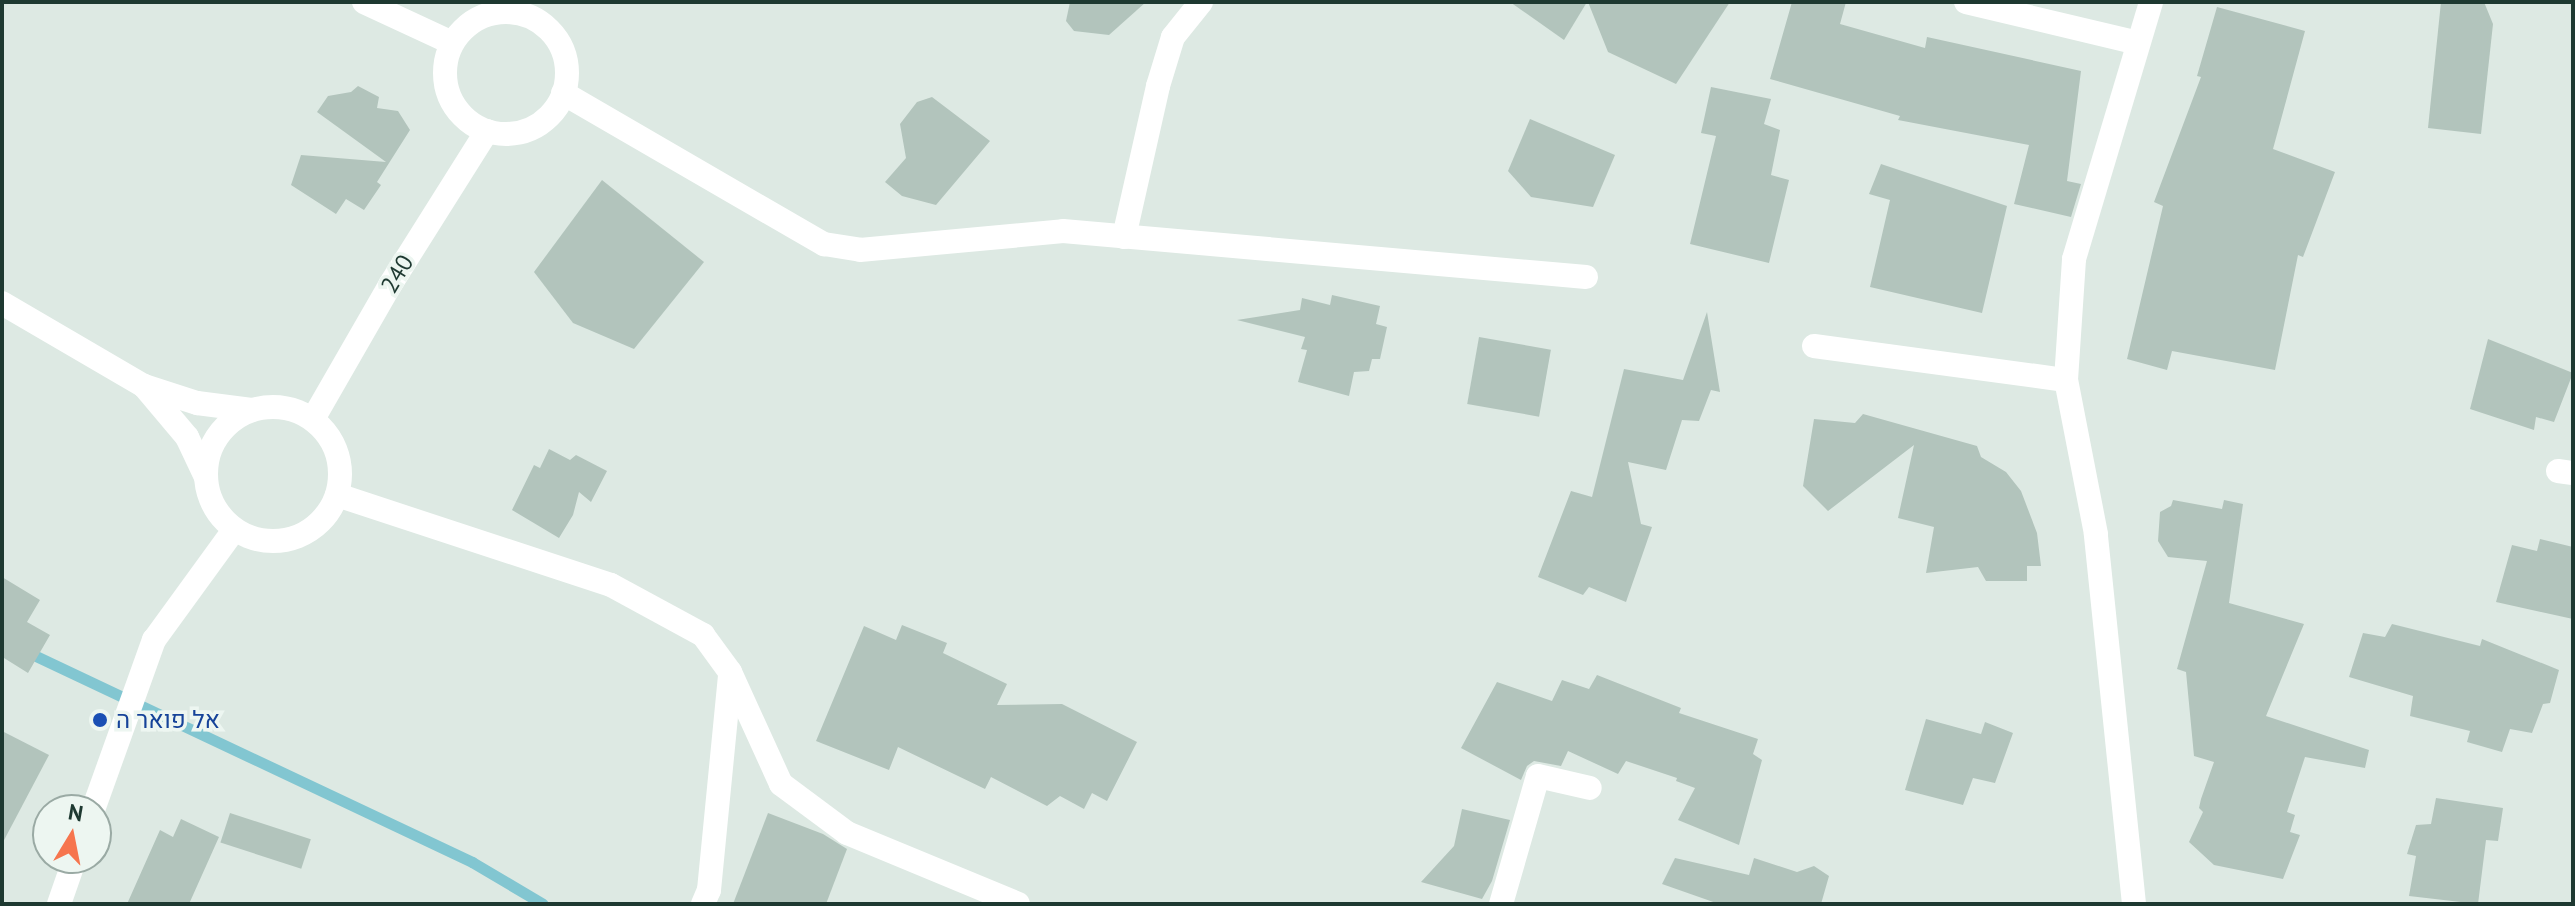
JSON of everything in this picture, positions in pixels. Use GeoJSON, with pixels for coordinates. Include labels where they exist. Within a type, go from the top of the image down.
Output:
{"type":"FeatureCollection","features":[{"type":"Feature","properties":{"kind":"street"},"geometry":{"type":"LineString","coordinates":[[364,2],[452,43]]}},
{"type":"Feature","properties":{"kind":"street"},"geometry":{"type":"LineString","coordinates":[[1124,237],[1158,86],[1173,37],[1201,2]]}},
{"type":"Feature","properties":{"kind":"street"},"geometry":{"type":"LineString","coordinates":[[1966,2],[2138,43]]}},
{"type":"Feature","properties":{"kind":"street"},"geometry":{"type":"LineString","coordinates":[[2134,904],[2096,534],[2066,380],[2074,259],[2151,2]]}},
{"type":"Feature","properties":{"kind":"street"},"geometry":{"type":"LineString","coordinates":[[517,7],[556,38],[564,55],[567,74],[563,93],[555,110],[541,123],[505,134],[487,131],[458,111],[449,95],[445,69],[452,43],[465,27],[484,16],[517,7]]}},
{"type":"Feature","properties":{"kind":"street"},"geometry":{"type":"LineString","coordinates":[[563,93],[824,244],[860,250],[1063,231],[1586,277]]}},
{"type":"Feature","properties":{"kind":"street","name":"240"},"geometry":{"type":"LineString","coordinates":[[313,419],[390,285],[487,131]]}},
{"type":"Feature","properties":{"kind":"street"},"geometry":{"type":"LineString","coordinates":[[2,303],[144,386],[197,403],[252,410]]}},
{"type":"Feature","properties":{"kind":"street"},"geometry":{"type":"LineString","coordinates":[[1814,346],[2066,380]]}},
{"type":"Feature","properties":{"kind":"street"},"geometry":{"type":"LineString","coordinates":[[144,386],[187,437],[205,475],[209,496],[219,515],[234,530],[264,540],[295,538],[313,529],[328,514],[337,495],[341,474],[338,453],[328,434],[313,419],[294,410],[272,406],[252,410],[232,420],[217,435],[208,454],[205,475]]}},
{"type":"Feature","properties":{"kind":"street"},"geometry":{"type":"LineString","coordinates":[[337,495],[611,585],[703,635],[730,672],[781,784],[847,833],[1018,904]]}},
{"type":"Feature","properties":{"kind":"street"},"geometry":{"type":"LineString","coordinates":[[99,794],[154,640],[234,530]]}},
{"type":"Feature","properties":{"kind":"street"},"geometry":{"type":"LineString","coordinates":[[703,904],[709,890],[730,672]]}},
{"type":"Feature","properties":{"kind":"street"},"geometry":{"type":"LineString","coordinates":[[1501,904],[1538,776],[1590,788]]}},
{"type":"Feature","properties":{"kind":"street"},"geometry":{"type":"LineString","coordinates":[[59,904],[69,874]]}},
{"type":"Feature","properties":{"kind":"building"},"geometry":{"type":"Polygon","coordinates":[[[1070,2],[1146,2],[1109,35],[1074,31],[1066,21],[1070,2]]]}},
{"type":"Feature","properties":{"kind":"building"},"geometry":{"type":"Polygon","coordinates":[[[1510,2],[1587,2],[1564,40],[1510,2]]]}},
{"type":"Feature","properties":{"kind":"building"},"geometry":{"type":"Polygon","coordinates":[[[1588,2],[1730,2],[1676,84],[1608,52],[1588,2]]]}},
{"type":"Feature","properties":{"kind":"building"},"geometry":{"type":"Polygon","coordinates":[[[1792,2],[1846,2],[1840,24],[1925,48],[1927,37],[2081,71],[2067,181],[2081,184],[2071,217],[2014,204],[2029,145],[1898,120],[1900,116],[1770,79],[1792,2]]]}},
{"type":"Feature","properties":{"kind":"building"},"geometry":{"type":"Polygon","coordinates":[[[2441,2],[2484,2],[2493,24],[2481,134],[2428,128],[2441,2]]]}},
{"type":"Feature","properties":{"kind":"building"},"geometry":{"type":"Polygon","coordinates":[[[2217,7],[2305,31],[2273,149],[2335,172],[2303,257],[2298,255],[2275,370],[2172,351],[2167,370],[2127,359],[2163,206],[2154,202],[2201,77],[2197,76],[2217,7]]]}},
{"type":"Feature","properties":{"kind":"building"},"geometry":{"type":"Polygon","coordinates":[[[358,86],[379,97],[377,108],[398,111],[410,130],[377,182],[381,185],[364,210],[346,199],[336,214],[291,185],[301,155],[386,162],[317,112],[328,96],[351,92],[358,86]]]}},
{"type":"Feature","properties":{"kind":"building"},"geometry":{"type":"Polygon","coordinates":[[[1711,87],[1771,99],[1764,124],[1780,130],[1771,175],[1789,180],[1769,263],[1690,244],[1716,136],[1701,133],[1711,87]]]}},
{"type":"Feature","properties":{"kind":"building"},"geometry":{"type":"Polygon","coordinates":[[[932,97],[990,141],[936,205],[902,196],[885,182],[906,158],[900,124],[917,102],[932,97]]]}},
{"type":"Feature","properties":{"kind":"building"},"geometry":{"type":"Polygon","coordinates":[[[1530,119],[1615,155],[1593,207],[1531,197],[1508,171],[1530,119]]]}},
{"type":"Feature","properties":{"kind":"building"},"geometry":{"type":"Polygon","coordinates":[[[1881,164],[2007,206],[1982,313],[1870,287],[1890,200],[1869,194],[1881,164]]]}},
{"type":"Feature","properties":{"kind":"building"},"geometry":{"type":"Polygon","coordinates":[[[602,180],[704,262],[634,349],[573,323],[534,272],[602,180]]]}},
{"type":"Feature","properties":{"kind":"building"},"geometry":{"type":"Polygon","coordinates":[[[1332,295],[1380,306],[1376,324],[1387,327],[1380,359],[1372,359],[1369,371],[1354,372],[1349,396],[1298,382],[1307,350],[1301,349],[1305,337],[1237,320],[1300,310],[1302,298],[1330,305],[1332,295]]]}},
{"type":"Feature","properties":{"kind":"building"},"geometry":{"type":"Polygon","coordinates":[[[1707,312],[1720,392],[1711,390],[1699,421],[1682,420],[1666,470],[1628,462],[1641,524],[1652,527],[1626,602],[1589,587],[1583,595],[1538,577],[1571,491],[1592,497],[1624,369],[1683,380],[1707,312]]]}},
{"type":"Feature","properties":{"kind":"building"},"geometry":{"type":"Polygon","coordinates":[[[1479,337],[1551,350],[1539,417],[1467,404],[1479,337]]]}},
{"type":"Feature","properties":{"kind":"building"},"geometry":{"type":"Polygon","coordinates":[[[2488,339],[2573,373],[2554,422],[2536,417],[2534,430],[2470,409],[2488,339]]]}},
{"type":"Feature","properties":{"kind":"building"},"geometry":{"type":"Polygon","coordinates":[[[1863,414],[1977,446],[1981,457],[2006,472],[2021,491],[2037,533],[2041,566],[2027,566],[2027,581],[1986,581],[1978,567],[1926,573],[1934,527],[1898,518],[1914,445],[1828,511],[1803,486],[1814,419],[1855,423],[1863,414]]]}},
{"type":"Feature","properties":{"kind":"building"},"geometry":{"type":"Polygon","coordinates":[[[549,449],[570,460],[576,455],[607,471],[591,502],[579,492],[573,515],[559,538],[512,510],[534,465],[540,468],[549,449]]]}},
{"type":"Feature","properties":{"kind":"building"},"geometry":{"type":"Polygon","coordinates":[[[2173,500],[2222,509],[2224,500],[2243,504],[2229,603],[2304,624],[2266,716],[2369,750],[2365,768],[2305,757],[2287,812],[2295,815],[2290,832],[2300,835],[2283,879],[2214,865],[2189,842],[2203,812],[2199,808],[2214,762],[2194,756],[2186,672],[2177,669],[2207,561],[2168,557],[2158,541],[2160,512],[2171,506],[2173,500]]]}},
{"type":"Feature","properties":{"kind":"building"},"geometry":{"type":"Polygon","coordinates":[[[2540,539],[2573,547],[2573,619],[2496,602],[2512,545],[2537,551],[2540,539]]]}},
{"type":"Feature","properties":{"kind":"building"},"geometry":{"type":"Polygon","coordinates":[[[2,577],[40,600],[27,622],[50,635],[28,673],[4,658],[2,661],[2,577]]]}},
{"type":"Feature","properties":{"kind":"building"},"geometry":{"type":"Polygon","coordinates":[[[2392,624],[2480,646],[2482,639],[2559,670],[2550,703],[2543,704],[2532,733],[2510,729],[2502,752],[2467,742],[2470,731],[2410,716],[2413,696],[2349,677],[2363,633],[2385,637],[2392,624]]]}},
{"type":"Feature","properties":{"kind":"building"},"geometry":{"type":"Polygon","coordinates":[[[902,625],[947,643],[943,653],[1007,684],[997,705],[1062,704],[1137,742],[1107,801],[1092,793],[1084,809],[1060,796],[1047,806],[991,777],[985,789],[898,747],[889,770],[816,741],[864,626],[896,640],[902,625]]]}},
{"type":"Feature","properties":{"kind":"building"},"geometry":{"type":"Polygon","coordinates":[[[1597,675],[1681,708],[1679,713],[1758,739],[1753,754],[1762,760],[1739,845],[1678,820],[1695,788],[1676,781],[1677,778],[1626,761],[1618,774],[1568,751],[1561,766],[1534,761],[1527,766],[1521,780],[1461,748],[1497,682],[1552,701],[1562,680],[1589,689],[1597,675]]]}},
{"type":"Feature","properties":{"kind":"building"},"geometry":{"type":"Polygon","coordinates":[[[1926,719],[1981,734],[1985,722],[2013,733],[1995,783],[1973,778],[1963,805],[1905,790],[1926,719]]]}},
{"type":"Feature","properties":{"kind":"building"},"geometry":{"type":"Polygon","coordinates":[[[2,731],[49,755],[2,844],[2,731]]]}},
{"type":"Feature","properties":{"kind":"building"},"geometry":{"type":"Polygon","coordinates":[[[2436,798],[2503,808],[2498,841],[2486,840],[2478,904],[2409,896],[2416,856],[2407,854],[2416,825],[2431,824],[2436,798]]]}},
{"type":"Feature","properties":{"kind":"building"},"geometry":{"type":"Polygon","coordinates":[[[1462,809],[1510,820],[1492,881],[1482,899],[1421,882],[1454,846],[1462,809]]]}},
{"type":"Feature","properties":{"kind":"building"},"geometry":{"type":"Polygon","coordinates":[[[230,813],[311,839],[301,869],[220,842],[230,813]]]}},
{"type":"Feature","properties":{"kind":"building"},"geometry":{"type":"Polygon","coordinates":[[[768,813],[823,834],[847,849],[826,904],[733,904],[768,813]]]}},
{"type":"Feature","properties":{"kind":"building"},"geometry":{"type":"Polygon","coordinates":[[[181,819],[219,837],[189,904],[127,904],[160,830],[173,837],[181,819]]]}},
{"type":"Feature","properties":{"kind":"building"},"geometry":{"type":"Polygon","coordinates":[[[1675,858],[1749,875],[1754,858],[1797,872],[1814,866],[1829,876],[1821,904],[1719,904],[1662,884],[1675,858]]]}},
{"type":"Feature","properties":{"kind":"waterway"},"geometry":{"type":"LineString","coordinates":[[2,640],[472,862],[543,904]]}},
{"type":"Feature","properties":{"kind":"place","name":"אל פואר ה"},"geometry":{"type":"Point","coordinates":[100,720]}}]}
